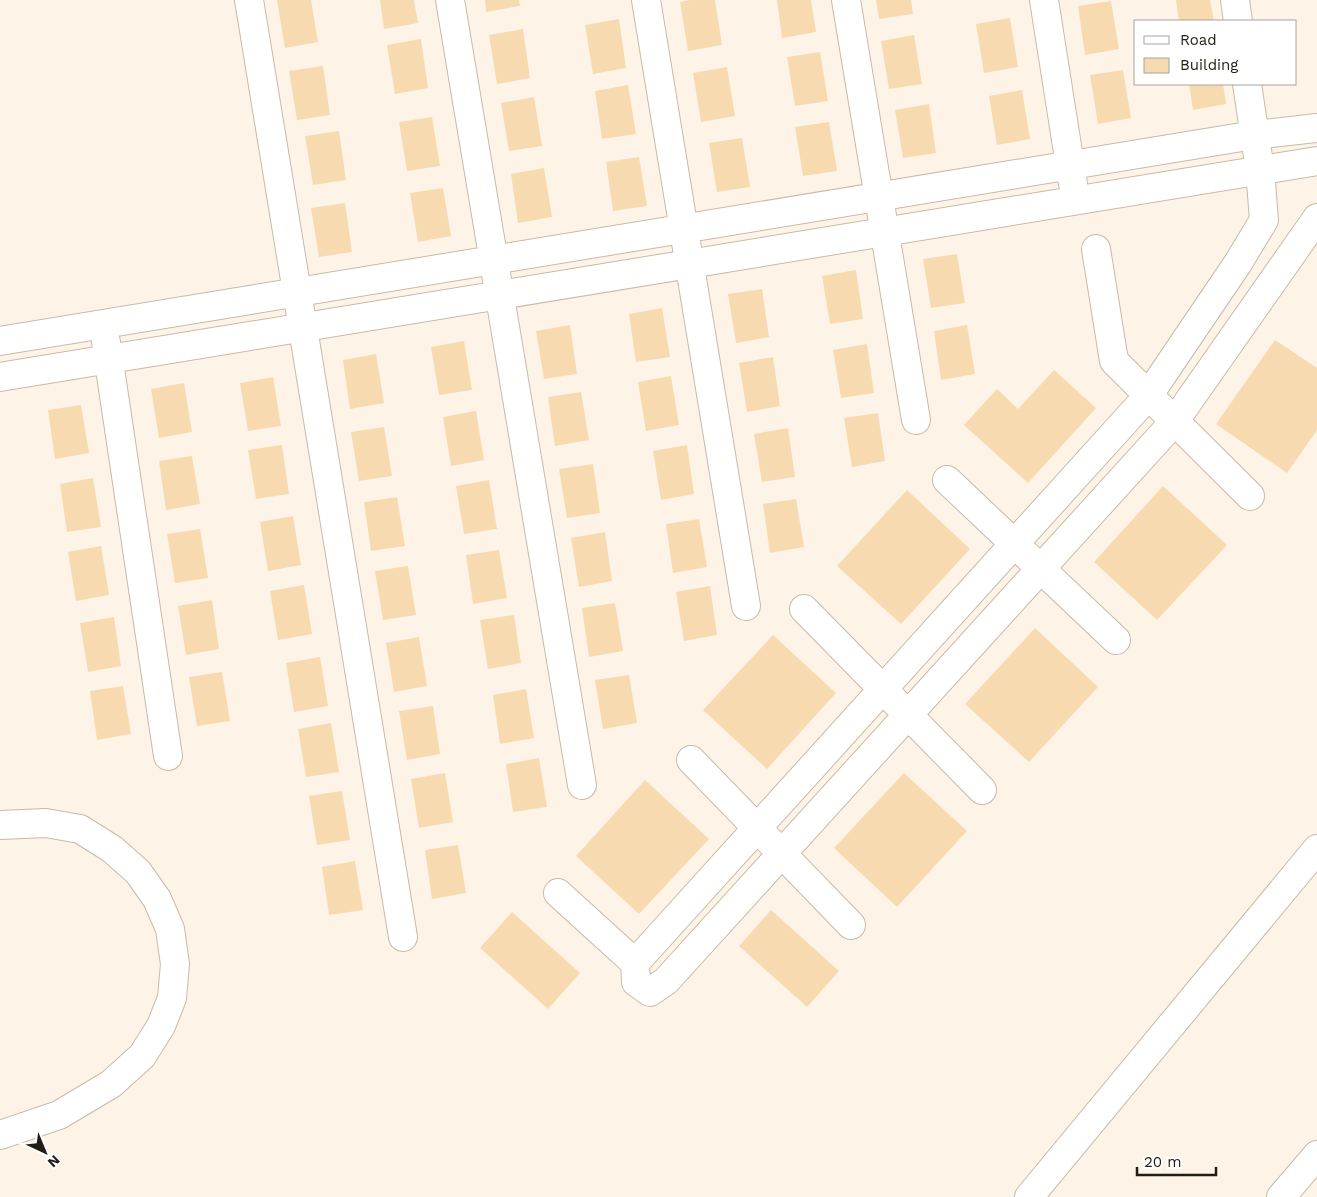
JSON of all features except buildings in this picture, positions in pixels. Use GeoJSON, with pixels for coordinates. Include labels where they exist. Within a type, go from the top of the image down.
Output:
{"type":"FeatureCollection","features":[{"type":"Feature","properties":{"kind":"street"},"geometry":{"type":"LineString","coordinates":[[249,0],[404,937]]}},
{"type":"Feature","properties":{"kind":"street"},"geometry":{"type":"LineString","coordinates":[[450,0],[582,785]]}},
{"type":"Feature","properties":{"kind":"street"},"geometry":{"type":"LineString","coordinates":[[646,0],[746,606]]}},
{"type":"Feature","properties":{"kind":"street"},"geometry":{"type":"LineString","coordinates":[[846,0],[916,420]]}},
{"type":"Feature","properties":{"kind":"street"},"geometry":{"type":"LineString","coordinates":[[1044,0],[1075,200]]}},
{"type":"Feature","properties":{"kind":"street"},"geometry":{"type":"LineString","coordinates":[[1235,0],[1238,20]]}},
{"type":"Feature","properties":{"kind":"street"},"geometry":{"type":"LineString","coordinates":[[635,963],[1148,396],[1238,263],[1264,220],[1260,170],[1247,85]]}},
{"type":"Feature","properties":{"kind":"street"},"geometry":{"type":"LineString","coordinates":[[0,341],[1254,135],[1317,128]]}},
{"type":"Feature","properties":{"kind":"street"},"geometry":{"type":"LineString","coordinates":[[0,377],[1317,161]]}},
{"type":"Feature","properties":{"kind":"street"},"geometry":{"type":"LineString","coordinates":[[558,893],[635,963],[636,982],[650,992],[666,981],[1174,422],[1317,218]]}},
{"type":"Feature","properties":{"kind":"street"},"geometry":{"type":"LineString","coordinates":[[1096,248],[1114,361],[1250,496]]}},
{"type":"Feature","properties":{"kind":"street"},"geometry":{"type":"LineString","coordinates":[[103,324],[168,756]]}},
{"type":"Feature","properties":{"kind":"street"},"geometry":{"type":"LineString","coordinates":[[947,480],[1116,640]]}},
{"type":"Feature","properties":{"kind":"street"},"geometry":{"type":"LineString","coordinates":[[804,610],[982,790]]}},
{"type":"Feature","properties":{"kind":"street"},"geometry":{"type":"LineString","coordinates":[[691,760],[851,924]]}},
{"type":"Feature","properties":{"kind":"street"},"geometry":{"type":"LineString","coordinates":[[0,825],[46,823],[80,829],[112,849],[138,872],[157,899],[170,929],[175,964],[172,998],[161,1026],[142,1056],[111,1084],[59,1114],[0,1135]]}},
{"type":"Feature","properties":{"kind":"street"},"geometry":{"type":"LineString","coordinates":[[1029,1197],[1317,849]]}},
{"type":"Feature","properties":{"kind":"street"},"geometry":{"type":"LineString","coordinates":[[1281,1197],[1317,1155]]}}]}
